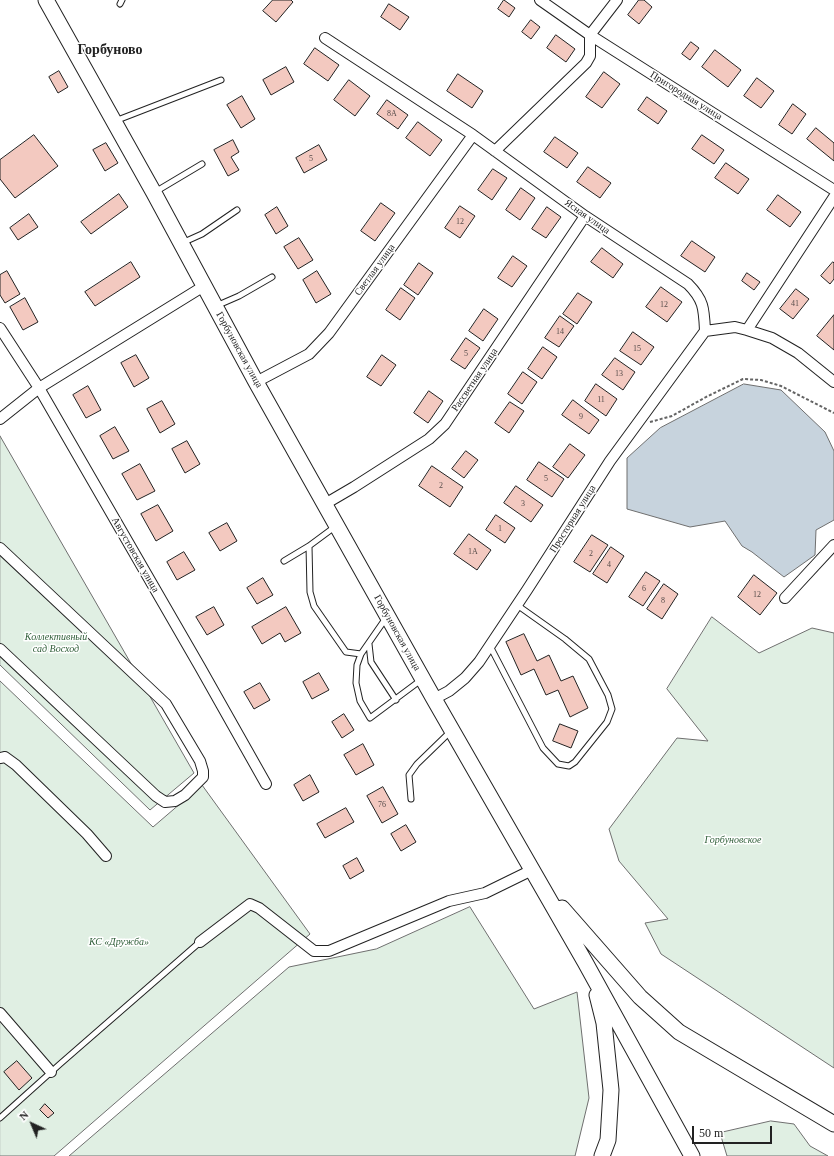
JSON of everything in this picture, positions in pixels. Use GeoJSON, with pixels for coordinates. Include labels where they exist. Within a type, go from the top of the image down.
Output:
{"type":"FeatureCollection","features":[{"type":"Feature","properties":{"kind":"main road","name":"Горбуновская улица"},"geometry":{"type":"LineString","coordinates":[[46,0],[154,193],[256,382],[434,699],[541,884]]}},
{"type":"Feature","properties":{"kind":"main road"},"geometry":{"type":"LineString","coordinates":[[541,884],[692,1156]]}},
{"type":"Feature","properties":{"kind":"main road"},"geometry":{"type":"LineString","coordinates":[[541,884],[640,997],[679,1032],[834,1124]]}},
{"type":"Feature","properties":{"kind":"main road"},"geometry":{"type":"LineString","coordinates":[[585,962],[598,998],[604,1023],[611,1090],[608,1140],[602,1156]]}},
{"type":"Feature","properties":{"kind":"street","name":"Пригородная улица"},"geometry":{"type":"LineString","coordinates":[[540,0],[590,35],[834,190]]}},
{"type":"Feature","properties":{"kind":"street"},"geometry":{"type":"LineString","coordinates":[[495,151],[586,63],[590,56],[590,35],[617,0]]}},
{"type":"Feature","properties":{"kind":"street","name":"Ясная улица"},"geometry":{"type":"LineString","coordinates":[[325,38],[473,135],[585,216],[688,284],[699,297],[704,315],[706,331]]}},
{"type":"Feature","properties":{"kind":"street","name":"Светлая улица"},"geometry":{"type":"LineString","coordinates":[[256,382],[309,354],[329,333],[473,135]]}},
{"type":"Feature","properties":{"kind":"street"},"geometry":{"type":"LineString","coordinates":[[747,330],[834,197]]}},
{"type":"Feature","properties":{"kind":"street","name":"Рассветная улица"},"geometry":{"type":"LineString","coordinates":[[325,504],[428,439],[445,424],[585,216]]}},
{"type":"Feature","properties":{"kind":"street"},"geometry":{"type":"LineString","coordinates":[[0,419],[39,388],[204,286]]}},
{"type":"Feature","properties":{"kind":"street"},"geometry":{"type":"LineString","coordinates":[[706,331],[735,327],[772,338],[798,352],[834,382]]}},
{"type":"Feature","properties":{"kind":"street","name":"Августовская улица"},"geometry":{"type":"LineString","coordinates":[[0,328],[39,388],[266,784]]}},
{"type":"Feature","properties":{"kind":"street","name":"Просторная улица"},"geometry":{"type":"LineString","coordinates":[[434,699],[449,691],[465,678],[479,662],[610,461],[706,331]]}},
{"type":"Feature","properties":{"kind":"street"},"geometry":{"type":"LineString","coordinates":[[785,598],[834,544]]}},
{"type":"Feature","properties":{"kind":"street"},"geometry":{"type":"LineString","coordinates":[[0,548],[166,704],[200,761],[203,777],[185,795],[175,801],[165,802],[156,796],[0,649]]}},
{"type":"Feature","properties":{"kind":"street"},"geometry":{"type":"LineString","coordinates":[[0,758],[5,757],[16,765],[87,834],[106,856]]}},
{"type":"Feature","properties":{"kind":"street"},"geometry":{"type":"LineString","coordinates":[[200,942],[250,904],[259,908],[314,951],[329,951],[449,901],[486,893],[532,870]]}},
{"type":"Feature","properties":{"kind":"street"},"geometry":{"type":"LineString","coordinates":[[0,1013],[51,1072]]}},
{"type":"Feature","properties":{"kind":"lane"},"geometry":{"type":"LineString","coordinates":[[114,121],[221,80]]}},
{"type":"Feature","properties":{"kind":"lane"},"geometry":{"type":"LineString","coordinates":[[154,193],[202,164]]}},
{"type":"Feature","properties":{"kind":"lane"},"geometry":{"type":"LineString","coordinates":[[181,244],[202,234],[237,210]]}},
{"type":"Feature","properties":{"kind":"lane"},"geometry":{"type":"LineString","coordinates":[[216,306],[239,296],[272,277]]}},
{"type":"Feature","properties":{"kind":"lane"},"geometry":{"type":"LineString","coordinates":[[284,561],[309,546],[337,525]]}},
{"type":"Feature","properties":{"kind":"lane"},"geometry":{"type":"LineString","coordinates":[[309,546],[310,592],[314,606],[346,652],[361,654]]}},
{"type":"Feature","properties":{"kind":"lane"},"geometry":{"type":"LineString","coordinates":[[490,645],[543,748],[558,764],[568,766],[575,762],[608,722],[612,709],[608,694],[589,660],[565,639],[517,605]]}},
{"type":"Feature","properties":{"kind":"lane"},"geometry":{"type":"LineString","coordinates":[[387,615],[361,654],[357,665],[356,683],[360,701],[370,718],[396,700],[423,678]]}},
{"type":"Feature","properties":{"kind":"lane"},"geometry":{"type":"LineString","coordinates":[[369,644],[371,662],[396,700]]}},
{"type":"Feature","properties":{"kind":"lane"},"geometry":{"type":"LineString","coordinates":[[411,799],[409,774],[417,764],[452,730]]}},
{"type":"Feature","properties":{"kind":"lane"},"geometry":{"type":"LineString","coordinates":[[0,1118],[200,942]]}},
{"type":"Feature","properties":{"kind":"path"},"geometry":{"type":"LineString","coordinates":[[634,428],[672,416],[743,379],[761,380],[781,386],[834,413]]}},
{"type":"Feature","properties":{"kind":"green space","name":"Коллективный сад Восход"},"geometry":{"type":"Polygon","coordinates":[[[0,436],[194,773],[150,810],[0,665],[0,436]]]}},
{"type":"Feature","properties":{"kind":"green space","name":"Горбуновское"},"geometry":{"type":"Polygon","coordinates":[[[712,617],[759,653],[812,628],[834,633],[834,1068],[661,954],[645,923],[668,919],[619,861],[609,829],[677,738],[708,741],[667,689],[712,617]]]}},
{"type":"Feature","properties":{"kind":"green space","name":"КС «Дружба»"},"geometry":{"type":"Polygon","coordinates":[[[0,681],[153,827],[202,785],[310,934],[54,1156],[0,1156],[0,681]]]}},
{"type":"Feature","properties":{"kind":"green space"},"geometry":{"type":"Polygon","coordinates":[[[470,907],[534,1009],[577,992],[589,1098],[575,1156],[69,1156],[289,967],[376,949],[470,907]]]}},
{"type":"Feature","properties":{"kind":"green space"},"geometry":{"type":"Polygon","coordinates":[[[771,1121],[794,1124],[810,1146],[828,1156],[727,1156],[720,1133],[771,1121]]]}},
{"type":"Feature","properties":{"kind":"shaded area"},"geometry":{"type":"Polygon","coordinates":[[[744,384],[781,390],[825,432],[834,451],[834,520],[816,530],[815,555],[784,577],[742,546],[725,521],[690,527],[627,509],[627,458],[660,428],[744,384]]]}},
{"type":"Feature","properties":{"kind":"building"},"geometry":{"type":"Polygon","coordinates":[[[273,0],[291,0],[293,2],[276,22],[263,11],[273,0]]]}},
{"type":"Feature","properties":{"kind":"building"},"geometry":{"type":"Polygon","coordinates":[[[504,0],[515,8],[509,17],[498,9],[504,0]]]}},
{"type":"Feature","properties":{"kind":"building"},"geometry":{"type":"Polygon","coordinates":[[[639,0],[644,0],[652,7],[639,24],[628,15],[639,0]]]}},
{"type":"Feature","properties":{"kind":"building"},"geometry":{"type":"Polygon","coordinates":[[[389,4],[409,17],[400,30],[381,17],[389,4]]]}},
{"type":"Feature","properties":{"kind":"building"},"geometry":{"type":"Polygon","coordinates":[[[531,20],[540,27],[531,39],[522,32],[531,20]]]}},
{"type":"Feature","properties":{"kind":"building"},"geometry":{"type":"Polygon","coordinates":[[[556,35],[575,49],[566,62],[547,48],[556,35]]]}},
{"type":"Feature","properties":{"kind":"building"},"geometry":{"type":"Polygon","coordinates":[[[691,42],[699,48],[690,60],[682,54],[691,42]]]}},
{"type":"Feature","properties":{"kind":"building"},"geometry":{"type":"Polygon","coordinates":[[[315,48],[339,65],[328,81],[304,64],[315,48]]]}},
{"type":"Feature","properties":{"kind":"building"},"geometry":{"type":"Polygon","coordinates":[[[715,50],[741,70],[728,87],[702,67],[715,50]]]}},
{"type":"Feature","properties":{"kind":"building"},"geometry":{"type":"Polygon","coordinates":[[[286,67],[294,82],[271,95],[263,80],[286,67]]]}},
{"type":"Feature","properties":{"kind":"building"},"geometry":{"type":"Polygon","coordinates":[[[59,71],[68,87],[58,93],[49,77],[59,71]]]}},
{"type":"Feature","properties":{"kind":"building"},"geometry":{"type":"Polygon","coordinates":[[[604,72],[620,84],[602,108],[586,97],[604,72]]]}},
{"type":"Feature","properties":{"kind":"building"},"geometry":{"type":"Polygon","coordinates":[[[458,74],[483,91],[472,108],[447,91],[458,74]]]}},
{"type":"Feature","properties":{"kind":"building"},"geometry":{"type":"Polygon","coordinates":[[[757,78],[774,91],[761,108],[744,96],[757,78]]]}},
{"type":"Feature","properties":{"kind":"building"},"geometry":{"type":"Polygon","coordinates":[[[349,80],[370,96],[355,116],[334,100],[349,80]]]}},
{"type":"Feature","properties":{"kind":"building"},"geometry":{"type":"Polygon","coordinates":[[[242,96],[255,119],[241,128],[227,105],[242,96]]]}},
{"type":"Feature","properties":{"kind":"building"},"geometry":{"type":"Polygon","coordinates":[[[647,97],[667,111],[658,124],[638,110],[647,97]]]}},
{"type":"Feature","properties":{"kind":"building"},"geometry":{"type":"Polygon","coordinates":[[[387,100],[408,115],[398,129],[377,114],[387,100]]]}},
{"type":"Feature","properties":{"kind":"building"},"geometry":{"type":"Polygon","coordinates":[[[793,104],[806,114],[792,134],[779,125],[793,104]]]}},
{"type":"Feature","properties":{"kind":"building"},"geometry":{"type":"Polygon","coordinates":[[[418,122],[442,140],[430,156],[406,138],[418,122]]]}},
{"type":"Feature","properties":{"kind":"building"},"geometry":{"type":"Polygon","coordinates":[[[816,128],[834,143],[834,161],[807,139],[816,128]]]}},
{"type":"Feature","properties":{"kind":"building"},"geometry":{"type":"Polygon","coordinates":[[[34,135],[58,166],[15,198],[0,179],[0,160],[34,135]]]}},
{"type":"Feature","properties":{"kind":"building"},"geometry":{"type":"Polygon","coordinates":[[[702,135],[724,150],[714,164],[692,149],[702,135]]]}},
{"type":"Feature","properties":{"kind":"building"},"geometry":{"type":"Polygon","coordinates":[[[555,137],[578,153],[567,168],[544,152],[555,137]]]}},
{"type":"Feature","properties":{"kind":"building"},"geometry":{"type":"Polygon","coordinates":[[[233,140],[239,152],[231,157],[239,170],[228,176],[214,150],[233,140]]]}},
{"type":"Feature","properties":{"kind":"building"},"geometry":{"type":"Polygon","coordinates":[[[106,143],[118,163],[105,171],[93,150],[106,143]]]}},
{"type":"Feature","properties":{"kind":"building"},"geometry":{"type":"Polygon","coordinates":[[[319,145],[327,160],[304,173],[296,158],[319,145]]]}},
{"type":"Feature","properties":{"kind":"building"},"geometry":{"type":"Polygon","coordinates":[[[726,163],[749,179],[738,194],[715,178],[726,163]]]}},
{"type":"Feature","properties":{"kind":"building"},"geometry":{"type":"Polygon","coordinates":[[[588,167],[611,183],[600,198],[577,182],[588,167]]]}},
{"type":"Feature","properties":{"kind":"building"},"geometry":{"type":"Polygon","coordinates":[[[493,169],[507,178],[492,200],[478,190],[493,169]]]}},
{"type":"Feature","properties":{"kind":"building"},"geometry":{"type":"Polygon","coordinates":[[[521,188],[535,198],[520,220],[506,210],[521,188]]]}},
{"type":"Feature","properties":{"kind":"building"},"geometry":{"type":"Polygon","coordinates":[[[119,194],[128,207],[91,234],[81,222],[119,194]]]}},
{"type":"Feature","properties":{"kind":"building"},"geometry":{"type":"Polygon","coordinates":[[[778,195],[801,212],[790,227],[767,210],[778,195]]]}},
{"type":"Feature","properties":{"kind":"building"},"geometry":{"type":"Polygon","coordinates":[[[381,203],[395,213],[375,241],[361,231],[381,203]]]}},
{"type":"Feature","properties":{"kind":"building"},"geometry":{"type":"Polygon","coordinates":[[[460,206],[475,216],[460,238],[445,228],[460,206]]]}},
{"type":"Feature","properties":{"kind":"building"},"geometry":{"type":"Polygon","coordinates":[[[277,207],[288,226],[276,234],[265,215],[277,207]]]}},
{"type":"Feature","properties":{"kind":"building"},"geometry":{"type":"Polygon","coordinates":[[[547,207],[561,217],[546,238],[532,229],[547,207]]]}},
{"type":"Feature","properties":{"kind":"building"},"geometry":{"type":"Polygon","coordinates":[[[29,214],[38,227],[18,240],[10,228],[29,214]]]}},
{"type":"Feature","properties":{"kind":"building"},"geometry":{"type":"Polygon","coordinates":[[[299,238],[313,260],[298,269],[284,247],[299,238]]]}},
{"type":"Feature","properties":{"kind":"building"},"geometry":{"type":"Polygon","coordinates":[[[692,241],[715,257],[705,272],[681,256],[692,241]]]}},
{"type":"Feature","properties":{"kind":"building"},"geometry":{"type":"Polygon","coordinates":[[[602,248],[623,264],[613,278],[591,262],[602,248]]]}},
{"type":"Feature","properties":{"kind":"building"},"geometry":{"type":"Polygon","coordinates":[[[513,256],[527,266],[512,287],[498,278],[513,256]]]}},
{"type":"Feature","properties":{"kind":"building"},"geometry":{"type":"Polygon","coordinates":[[[131,262],[140,277],[95,306],[85,292],[131,262]]]}},
{"type":"Feature","properties":{"kind":"building"},"geometry":{"type":"Polygon","coordinates":[[[833,262],[834,279],[830,284],[821,276],[833,262]]]}},
{"type":"Feature","properties":{"kind":"building"},"geometry":{"type":"Polygon","coordinates":[[[419,263],[433,273],[418,295],[404,285],[419,263]]]}},
{"type":"Feature","properties":{"kind":"building"},"geometry":{"type":"Polygon","coordinates":[[[7,271],[20,294],[5,303],[0,295],[0,275],[7,271]]]}},
{"type":"Feature","properties":{"kind":"building"},"geometry":{"type":"Polygon","coordinates":[[[317,271],[331,294],[316,303],[303,280],[317,271]]]}},
{"type":"Feature","properties":{"kind":"building"},"geometry":{"type":"Polygon","coordinates":[[[747,273],[760,282],[754,290],[742,281],[747,273]]]}},
{"type":"Feature","properties":{"kind":"building"},"geometry":{"type":"Polygon","coordinates":[[[661,287],[682,302],[667,322],[646,307],[661,287]]]}},
{"type":"Feature","properties":{"kind":"building"},"geometry":{"type":"Polygon","coordinates":[[[401,288],[415,298],[400,320],[386,310],[401,288]]]}},
{"type":"Feature","properties":{"kind":"building"},"geometry":{"type":"Polygon","coordinates":[[[796,289],[809,299],[793,319],[780,309],[796,289]]]}},
{"type":"Feature","properties":{"kind":"building"},"geometry":{"type":"Polygon","coordinates":[[[578,293],[592,302],[577,324],[563,314],[578,293]]]}},
{"type":"Feature","properties":{"kind":"building"},"geometry":{"type":"Polygon","coordinates":[[[25,298],[38,322],[23,330],[10,307],[25,298]]]}},
{"type":"Feature","properties":{"kind":"building"},"geometry":{"type":"Polygon","coordinates":[[[484,309],[498,319],[483,341],[469,331],[484,309]]]}},
{"type":"Feature","properties":{"kind":"building"},"geometry":{"type":"Polygon","coordinates":[[[834,315],[834,350],[817,336],[834,315]]]}},
{"type":"Feature","properties":{"kind":"building"},"geometry":{"type":"Polygon","coordinates":[[[560,316],[574,326],[559,347],[545,338],[560,316]]]}},
{"type":"Feature","properties":{"kind":"building"},"geometry":{"type":"Polygon","coordinates":[[[633,332],[654,347],[641,365],[620,351],[633,332]]]}},
{"type":"Feature","properties":{"kind":"building"},"geometry":{"type":"Polygon","coordinates":[[[466,338],[480,348],[465,369],[451,360],[466,338]]]}},
{"type":"Feature","properties":{"kind":"building"},"geometry":{"type":"Polygon","coordinates":[[[543,347],[557,357],[542,379],[528,369],[543,347]]]}},
{"type":"Feature","properties":{"kind":"building"},"geometry":{"type":"Polygon","coordinates":[[[136,355],[149,378],[134,387],[121,363],[136,355]]]}},
{"type":"Feature","properties":{"kind":"building"},"geometry":{"type":"Polygon","coordinates":[[[382,355],[396,365],[381,386],[367,377],[382,355]]]}},
{"type":"Feature","properties":{"kind":"building"},"geometry":{"type":"Polygon","coordinates":[[[615,358],[635,372],[623,390],[602,375],[615,358]]]}},
{"type":"Feature","properties":{"kind":"building"},"geometry":{"type":"Polygon","coordinates":[[[523,372],[537,382],[522,404],[508,394],[523,372]]]}},
{"type":"Feature","properties":{"kind":"building"},"geometry":{"type":"Polygon","coordinates":[[[596,384],[617,399],[606,416],[585,401],[596,384]]]}},
{"type":"Feature","properties":{"kind":"building"},"geometry":{"type":"Polygon","coordinates":[[[88,386],[101,410],[86,418],[73,395],[88,386]]]}},
{"type":"Feature","properties":{"kind":"building"},"geometry":{"type":"Polygon","coordinates":[[[429,391],[443,401],[428,423],[414,413],[429,391]]]}},
{"type":"Feature","properties":{"kind":"building"},"geometry":{"type":"Polygon","coordinates":[[[573,400],[599,420],[589,434],[562,415],[573,400]]]}},
{"type":"Feature","properties":{"kind":"building"},"geometry":{"type":"Polygon","coordinates":[[[162,401],[175,424],[160,433],[147,409],[162,401]]]}},
{"type":"Feature","properties":{"kind":"building"},"geometry":{"type":"Polygon","coordinates":[[[510,402],[524,411],[509,433],[495,423],[510,402]]]}},
{"type":"Feature","properties":{"kind":"building"},"geometry":{"type":"Polygon","coordinates":[[[115,427],[129,451],[113,459],[100,436],[115,427]]]}},
{"type":"Feature","properties":{"kind":"building"},"geometry":{"type":"Polygon","coordinates":[[[187,441],[200,464],[185,473],[172,449],[187,441]]]}},
{"type":"Feature","properties":{"kind":"building"},"geometry":{"type":"Polygon","coordinates":[[[570,444],[585,455],[568,478],[553,467],[570,444]]]}},
{"type":"Feature","properties":{"kind":"building"},"geometry":{"type":"Polygon","coordinates":[[[466,451],[478,460],[464,478],[452,469],[466,451]]]}},
{"type":"Feature","properties":{"kind":"building"},"geometry":{"type":"Polygon","coordinates":[[[539,462],[564,479],[552,497],[527,480],[539,462]]]}},
{"type":"Feature","properties":{"kind":"building"},"geometry":{"type":"Polygon","coordinates":[[[140,464],[155,491],[137,500],[122,474],[140,464]]]}},
{"type":"Feature","properties":{"kind":"building"},"geometry":{"type":"Polygon","coordinates":[[[432,466],[463,487],[450,507],[419,486],[432,466]]]}},
{"type":"Feature","properties":{"kind":"building"},"geometry":{"type":"Polygon","coordinates":[[[516,486],[543,505],[531,522],[504,503],[516,486]]]}},
{"type":"Feature","properties":{"kind":"building"},"geometry":{"type":"Polygon","coordinates":[[[158,505],[173,531],[156,541],[141,514],[158,505]]]}},
{"type":"Feature","properties":{"kind":"building"},"geometry":{"type":"Polygon","coordinates":[[[496,515],[515,528],[505,543],[486,530],[496,515]]]}},
{"type":"Feature","properties":{"kind":"building"},"geometry":{"type":"Polygon","coordinates":[[[227,523],[237,541],[220,551],[209,533],[227,523]]]}},
{"type":"Feature","properties":{"kind":"building"},"geometry":{"type":"Polygon","coordinates":[[[469,534],[491,550],[477,570],[454,554],[469,534]]]}},
{"type":"Feature","properties":{"kind":"building"},"geometry":{"type":"Polygon","coordinates":[[[592,535],[608,545],[590,572],[574,562],[592,535]]]}},
{"type":"Feature","properties":{"kind":"building"},"geometry":{"type":"Polygon","coordinates":[[[611,547],[624,556],[607,583],[593,574],[611,547]]]}},
{"type":"Feature","properties":{"kind":"building"},"geometry":{"type":"Polygon","coordinates":[[[184,552],[195,570],[177,580],[167,562],[184,552]]]}},
{"type":"Feature","properties":{"kind":"building"},"geometry":{"type":"Polygon","coordinates":[[[646,572],[660,581],[643,606],[629,597],[646,572]]]}},
{"type":"Feature","properties":{"kind":"building"},"geometry":{"type":"Polygon","coordinates":[[[754,575],[777,593],[760,615],[738,597],[754,575]]]}},
{"type":"Feature","properties":{"kind":"building"},"geometry":{"type":"Polygon","coordinates":[[[263,578],[273,595],[257,604],[247,588],[263,578]]]}},
{"type":"Feature","properties":{"kind":"building"},"geometry":{"type":"Polygon","coordinates":[[[664,584],[678,594],[662,619],[647,609],[664,584]]]}},
{"type":"Feature","properties":{"kind":"building"},"geometry":{"type":"Polygon","coordinates":[[[214,607],[224,625],[207,635],[196,617],[214,607]]]}},
{"type":"Feature","properties":{"kind":"building"},"geometry":{"type":"Polygon","coordinates":[[[286,607],[301,633],[285,642],[280,633],[262,644],[252,627],[286,607]]]}},
{"type":"Feature","properties":{"kind":"building"},"geometry":{"type":"Polygon","coordinates":[[[524,634],[537,661],[549,655],[561,681],[573,676],[588,708],[570,717],[558,690],[546,695],[534,669],[521,675],[506,642],[524,634]]]}},
{"type":"Feature","properties":{"kind":"building"},"geometry":{"type":"Polygon","coordinates":[[[319,673],[329,690],[312,699],[303,682],[319,673]]]}},
{"type":"Feature","properties":{"kind":"building"},"geometry":{"type":"Polygon","coordinates":[[[260,683],[270,700],[254,709],[244,692],[260,683]]]}},
{"type":"Feature","properties":{"kind":"building"},"geometry":{"type":"Polygon","coordinates":[[[344,714],[354,730],[342,738],[332,722],[344,714]]]}},
{"type":"Feature","properties":{"kind":"building"},"geometry":{"type":"Polygon","coordinates":[[[560,724],[578,731],[571,748],[553,741],[560,724]]]}},
{"type":"Feature","properties":{"kind":"building"},"geometry":{"type":"Polygon","coordinates":[[[363,744],[374,765],[356,775],[344,755],[363,744]]]}},
{"type":"Feature","properties":{"kind":"building"},"geometry":{"type":"Polygon","coordinates":[[[310,775],[319,792],[303,801],[294,785],[310,775]]]}},
{"type":"Feature","properties":{"kind":"building"},"geometry":{"type":"Polygon","coordinates":[[[383,787],[398,814],[382,823],[367,796],[383,787]]]}},
{"type":"Feature","properties":{"kind":"building"},"geometry":{"type":"Polygon","coordinates":[[[346,808],[354,822],[325,838],[317,824],[346,808]]]}},
{"type":"Feature","properties":{"kind":"building"},"geometry":{"type":"Polygon","coordinates":[[[406,825],[416,842],[401,851],[391,834],[406,825]]]}},
{"type":"Feature","properties":{"kind":"building"},"geometry":{"type":"Polygon","coordinates":[[[357,858],[364,871],[350,879],[343,866],[357,858]]]}},
{"type":"Feature","properties":{"kind":"building"},"geometry":{"type":"Polygon","coordinates":[[[17,1061],[32,1078],[19,1090],[4,1072],[17,1061]]]}},
{"type":"Feature","properties":{"kind":"building"},"geometry":{"type":"Polygon","coordinates":[[[45,1104],[54,1113],[48,1118],[40,1110],[45,1104]]]}},
{"type":"Feature","properties":{"kind":"district","name":"Горбуново"},"geometry":{"type":"Point","coordinates":[110,50]}}]}
